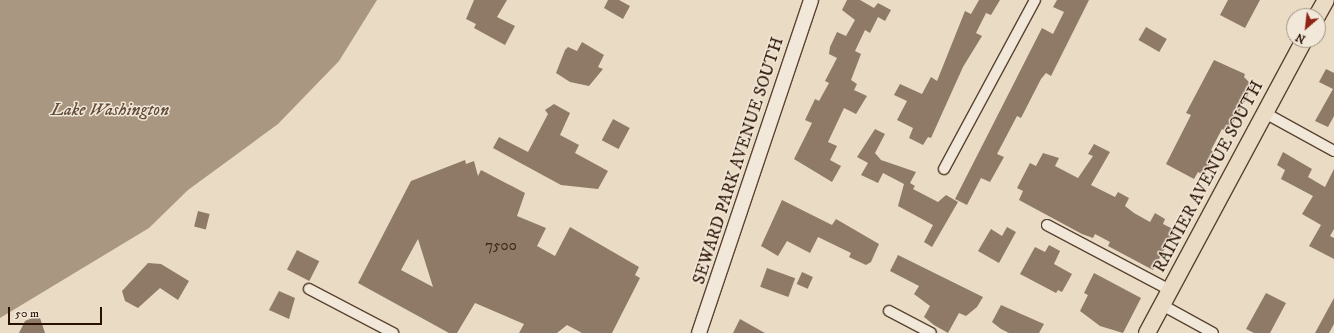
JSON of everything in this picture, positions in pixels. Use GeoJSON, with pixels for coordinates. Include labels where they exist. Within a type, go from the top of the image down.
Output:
{"type":"FeatureCollection","features":[{"type":"Feature","properties":{"kind":"main road","name":"SEWARD PARK AVENUE SOUTH"},"geometry":{"type":"LineString","coordinates":[[699,333],[811,0]]}},
{"type":"Feature","properties":{"kind":"main road","name":"RAINIER AVENUE SOUTH"},"geometry":{"type":"LineString","coordinates":[[1148,333],[1300,48]]}},
{"type":"Feature","properties":{"kind":"street"},"geometry":{"type":"LineString","coordinates":[[944,169],[1035,0]]}},
{"type":"Feature","properties":{"kind":"street"},"geometry":{"type":"LineString","coordinates":[[1265,114],[1334,151]]}},
{"type":"Feature","properties":{"kind":"street"},"geometry":{"type":"LineString","coordinates":[[1047,225],[1170,290]]}},
{"type":"Feature","properties":{"kind":"street"},"geometry":{"type":"LineString","coordinates":[[309,289],[393,333]]}},
{"type":"Feature","properties":{"kind":"street"},"geometry":{"type":"LineString","coordinates":[[1162,306],[1214,333]]}},
{"type":"Feature","properties":{"kind":"street"},"geometry":{"type":"LineString","coordinates":[[889,311],[930,333]]}},
{"type":"Feature","properties":{"kind":"water","name":"Lake Washington"},"geometry":{"type":"Polygon","coordinates":[[[0,0],[377,0],[339,61],[278,124],[188,190],[149,228],[0,318],[0,0]]]}},
{"type":"Feature","properties":{"kind":"building"},"geometry":{"type":"Polygon","coordinates":[[[474,0],[507,0],[497,17],[515,26],[505,45],[474,28],[476,24],[466,19],[474,0]]]}},
{"type":"Feature","properties":{"kind":"building"},"geometry":{"type":"Polygon","coordinates":[[[608,0],[619,0],[630,6],[623,19],[604,8],[608,0]]]}},
{"type":"Feature","properties":{"kind":"building"},"geometry":{"type":"Polygon","coordinates":[[[847,0],[860,0],[874,8],[878,3],[891,10],[885,21],[878,17],[870,33],[865,30],[855,51],[861,54],[851,80],[857,84],[854,90],[867,96],[856,114],[844,108],[828,142],[837,146],[830,160],[841,166],[832,182],[794,159],[812,123],[805,120],[815,99],[819,101],[829,83],[825,81],[837,58],[829,54],[830,47],[837,32],[846,36],[855,20],[842,10],[847,0]]]}},
{"type":"Feature","properties":{"kind":"building"},"geometry":{"type":"Polygon","coordinates":[[[979,0],[1000,0],[991,15],[986,13],[976,33],[982,36],[963,67],[931,138],[928,137],[923,145],[909,138],[913,128],[897,120],[907,101],[894,95],[900,84],[922,94],[931,77],[937,81],[965,11],[971,14],[979,0]]]}},
{"type":"Feature","properties":{"kind":"building"},"geometry":{"type":"Polygon","coordinates":[[[1057,0],[1089,0],[1051,76],[1046,73],[1041,79],[1021,118],[1017,116],[997,154],[1004,157],[990,182],[981,178],[967,205],[955,199],[1042,28],[1053,34],[1064,12],[1053,7],[1057,0]]]}},
{"type":"Feature","properties":{"kind":"building"},"geometry":{"type":"Polygon","coordinates":[[[1228,0],[1260,0],[1245,28],[1220,15],[1228,0]]]}},
{"type":"Feature","properties":{"kind":"building"},"geometry":{"type":"Polygon","coordinates":[[[1146,27],[1167,39],[1159,52],[1138,40],[1146,27]]]}},
{"type":"Feature","properties":{"kind":"building"},"geometry":{"type":"Polygon","coordinates":[[[582,42],[604,55],[598,67],[603,69],[589,86],[570,82],[556,73],[565,50],[568,47],[577,51],[582,42]]]}},
{"type":"Feature","properties":{"kind":"building"},"geometry":{"type":"Polygon","coordinates":[[[1214,60],[1245,74],[1244,77],[1253,86],[1228,132],[1222,129],[1211,150],[1215,153],[1204,175],[1198,172],[1194,179],[1166,164],[1191,115],[1186,113],[1214,60]]]}},
{"type":"Feature","properties":{"kind":"building"},"geometry":{"type":"Polygon","coordinates":[[[1326,69],[1334,73],[1334,116],[1328,127],[1315,121],[1333,89],[1319,82],[1326,69]]]}},
{"type":"Feature","properties":{"kind":"building"},"geometry":{"type":"Polygon","coordinates":[[[554,104],[570,113],[560,135],[579,145],[575,153],[608,171],[598,189],[561,185],[493,148],[499,137],[528,152],[548,114],[545,110],[554,104]]]}},
{"type":"Feature","properties":{"kind":"building"},"geometry":{"type":"Polygon","coordinates":[[[613,119],[630,128],[619,149],[602,140],[613,119]]]}},
{"type":"Feature","properties":{"kind":"building"},"geometry":{"type":"Polygon","coordinates":[[[875,129],[885,134],[875,153],[881,160],[916,172],[910,183],[915,186],[913,189],[938,202],[946,195],[958,202],[932,247],[924,242],[933,225],[898,206],[904,184],[883,173],[878,183],[861,175],[868,163],[857,157],[875,129]]]}},
{"type":"Feature","properties":{"kind":"building"},"geometry":{"type":"Polygon","coordinates":[[[1094,144],[1110,152],[1091,185],[1115,197],[1118,192],[1129,198],[1125,206],[1134,213],[1150,222],[1155,213],[1165,219],[1163,224],[1175,230],[1153,270],[1108,246],[1110,242],[1095,234],[1093,238],[1082,234],[1019,200],[1023,191],[1017,188],[1030,163],[1036,166],[1043,153],[1059,158],[1055,166],[1078,178],[1093,156],[1088,154],[1094,144]]]}},
{"type":"Feature","properties":{"kind":"building"},"geometry":{"type":"Polygon","coordinates":[[[1283,152],[1312,169],[1308,177],[1325,187],[1334,169],[1334,229],[1330,236],[1334,238],[1334,259],[1309,246],[1321,225],[1302,214],[1313,196],[1281,179],[1285,170],[1277,165],[1283,152]]]}},
{"type":"Feature","properties":{"kind":"building"},"geometry":{"type":"Polygon","coordinates":[[[465,160],[466,164],[474,161],[478,176],[481,170],[525,193],[517,216],[546,228],[537,246],[555,256],[570,227],[639,267],[635,275],[640,278],[612,333],[582,333],[567,325],[557,333],[519,333],[524,324],[475,303],[457,333],[449,333],[358,283],[411,181],[465,160]],[[418,239],[401,270],[433,287],[418,239]]]}},
{"type":"Feature","properties":{"kind":"building"},"geometry":{"type":"Polygon","coordinates":[[[782,200],[832,225],[836,219],[879,244],[871,262],[866,265],[849,257],[851,253],[818,237],[810,253],[787,241],[778,256],[761,246],[782,200]]]}},
{"type":"Feature","properties":{"kind":"building"},"geometry":{"type":"Polygon","coordinates":[[[198,211],[210,214],[206,229],[194,227],[198,211]]]}},
{"type":"Feature","properties":{"kind":"building"},"geometry":{"type":"Polygon","coordinates":[[[1007,227],[1016,232],[999,263],[978,251],[991,229],[1002,236],[1007,227]]]}},
{"type":"Feature","properties":{"kind":"building"},"geometry":{"type":"Polygon","coordinates":[[[1049,245],[1060,251],[1054,264],[1072,274],[1062,292],[1058,290],[1056,293],[1020,274],[1035,247],[1045,252],[1049,245]]]}},
{"type":"Feature","properties":{"kind":"building"},"geometry":{"type":"Polygon","coordinates":[[[297,250],[319,261],[309,281],[287,270],[297,250]]]}},
{"type":"Feature","properties":{"kind":"building"},"geometry":{"type":"Polygon","coordinates":[[[898,255],[983,297],[977,307],[966,316],[959,313],[948,333],[924,317],[930,306],[914,294],[919,286],[890,271],[898,255]]]}},
{"type":"Feature","properties":{"kind":"building"},"geometry":{"type":"Polygon","coordinates":[[[148,263],[161,264],[189,281],[178,300],[160,288],[138,308],[125,301],[122,291],[148,263]]]}},
{"type":"Feature","properties":{"kind":"building"},"geometry":{"type":"Polygon","coordinates":[[[767,268],[795,278],[788,297],[760,287],[767,268]]]}},
{"type":"Feature","properties":{"kind":"building"},"geometry":{"type":"Polygon","coordinates":[[[802,272],[813,277],[808,289],[797,284],[802,272]]]}},
{"type":"Feature","properties":{"kind":"building"},"geometry":{"type":"Polygon","coordinates":[[[1094,273],[1141,298],[1123,333],[1100,326],[1080,311],[1088,295],[1084,293],[1094,273]]]}},
{"type":"Feature","properties":{"kind":"building"},"geometry":{"type":"Polygon","coordinates":[[[279,291],[295,298],[289,319],[269,310],[279,291]]]}},
{"type":"Feature","properties":{"kind":"building"},"geometry":{"type":"Polygon","coordinates":[[[1266,293],[1286,303],[1270,333],[1254,333],[1246,329],[1266,293]]]}},
{"type":"Feature","properties":{"kind":"building"},"geometry":{"type":"Polygon","coordinates":[[[1334,298],[1334,324],[1329,333],[1315,333],[1334,298]]]}},
{"type":"Feature","properties":{"kind":"building"},"geometry":{"type":"Polygon","coordinates":[[[1001,305],[1044,324],[1039,333],[1009,333],[1001,329],[992,322],[1001,305]]]}},
{"type":"Feature","properties":{"kind":"building"},"geometry":{"type":"Polygon","coordinates":[[[39,315],[45,333],[19,333],[25,321],[39,315]]]}},
{"type":"Feature","properties":{"kind":"building"},"geometry":{"type":"Polygon","coordinates":[[[740,319],[765,333],[733,333],[740,319]]]}}]}
